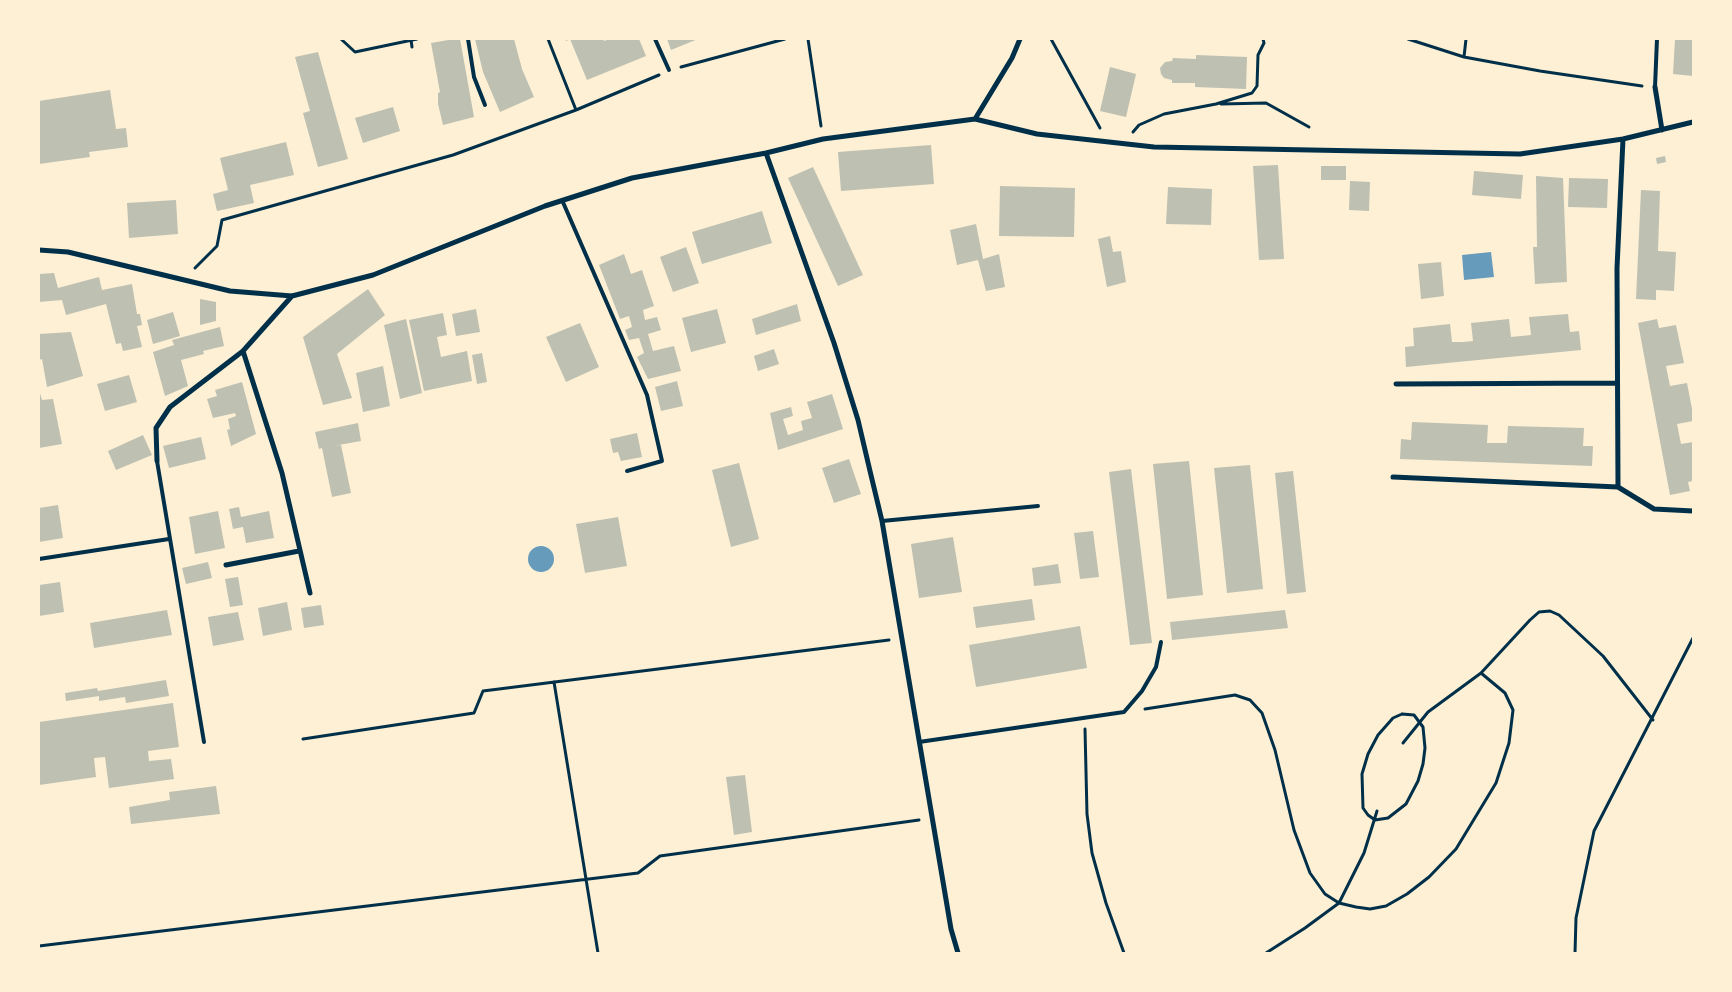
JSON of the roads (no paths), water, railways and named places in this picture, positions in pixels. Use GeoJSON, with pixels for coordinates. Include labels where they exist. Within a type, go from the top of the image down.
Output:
{"type":"FeatureCollection","features":[{"type":"Feature","properties":{"kind":"street"},"geometry":{"type":"LineString","coordinates":[[975,119],[1012,58],[1020,39]]}},
{"type":"Feature","properties":{"kind":"street"},"geometry":{"type":"LineString","coordinates":[[1655,87],[1662,130]]}},
{"type":"Feature","properties":{"kind":"street"},"geometry":{"type":"LineString","coordinates":[[39,250],[68,252],[230,290],[292,296],[373,275],[562,200],[632,178],[766,153],[823,139],[975,119],[1037,134],[1154,147],[1520,154],[1623,139],[1693,122]]}},
{"type":"Feature","properties":{"kind":"street"},"geometry":{"type":"LineString","coordinates":[[1618,487],[1616,383],[1617,268],[1623,139]]}},
{"type":"Feature","properties":{"kind":"street"},"geometry":{"type":"LineString","coordinates":[[766,153],[858,420],[882,521],[951,929],[958,953]]}},
{"type":"Feature","properties":{"kind":"street"},"geometry":{"type":"LineString","coordinates":[[157,461],[156,428],[170,407],[243,351],[292,296]]}},
{"type":"Feature","properties":{"kind":"street"},"geometry":{"type":"LineString","coordinates":[[243,351],[282,473],[310,593]]}},
{"type":"Feature","properties":{"kind":"street"},"geometry":{"type":"LineString","coordinates":[[1396,384],[1616,383]]}},
{"type":"Feature","properties":{"kind":"street"},"geometry":{"type":"LineString","coordinates":[[1394,476],[1618,487],[1654,509],[1693,511]]}},
{"type":"Feature","properties":{"kind":"street"},"geometry":{"type":"LineString","coordinates":[[226,566],[299,551]]}},
{"type":"Feature","properties":{"kind":"lane"},"geometry":{"type":"LineString","coordinates":[[468,39],[474,77],[485,105]]}},
{"type":"Feature","properties":{"kind":"lane"},"geometry":{"type":"LineString","coordinates":[[655,39],[669,70]]}},
{"type":"Feature","properties":{"kind":"lane"},"geometry":{"type":"LineString","coordinates":[[1655,87],[1657,39]]}},
{"type":"Feature","properties":{"kind":"lane"},"geometry":{"type":"LineString","coordinates":[[562,200],[647,396],[662,461],[627,471]]}},
{"type":"Feature","properties":{"kind":"lane"},"geometry":{"type":"LineString","coordinates":[[157,461],[204,742]]}},
{"type":"Feature","properties":{"kind":"lane"},"geometry":{"type":"LineString","coordinates":[[882,521],[1038,506]]}},
{"type":"Feature","properties":{"kind":"lane"},"geometry":{"type":"LineString","coordinates":[[39,559],[170,539]]}},
{"type":"Feature","properties":{"kind":"lane"},"geometry":{"type":"LineString","coordinates":[[919,742],[1124,712],[1142,691],[1156,667],[1161,642]]}},
{"type":"Feature","properties":{"kind":"water"},"geometry":{"type":"Polygon","coordinates":[[[1491,252],[1494,277],[1464,280],[1462,255],[1491,252]]]}},
{"type":"Feature","properties":{"kind":"water"},"geometry":{"type":"Polygon","coordinates":[[[541,546],[550,550],[554,559],[550,568],[541,572],[532,568],[528,559],[532,550],[541,546]]]}}]}
